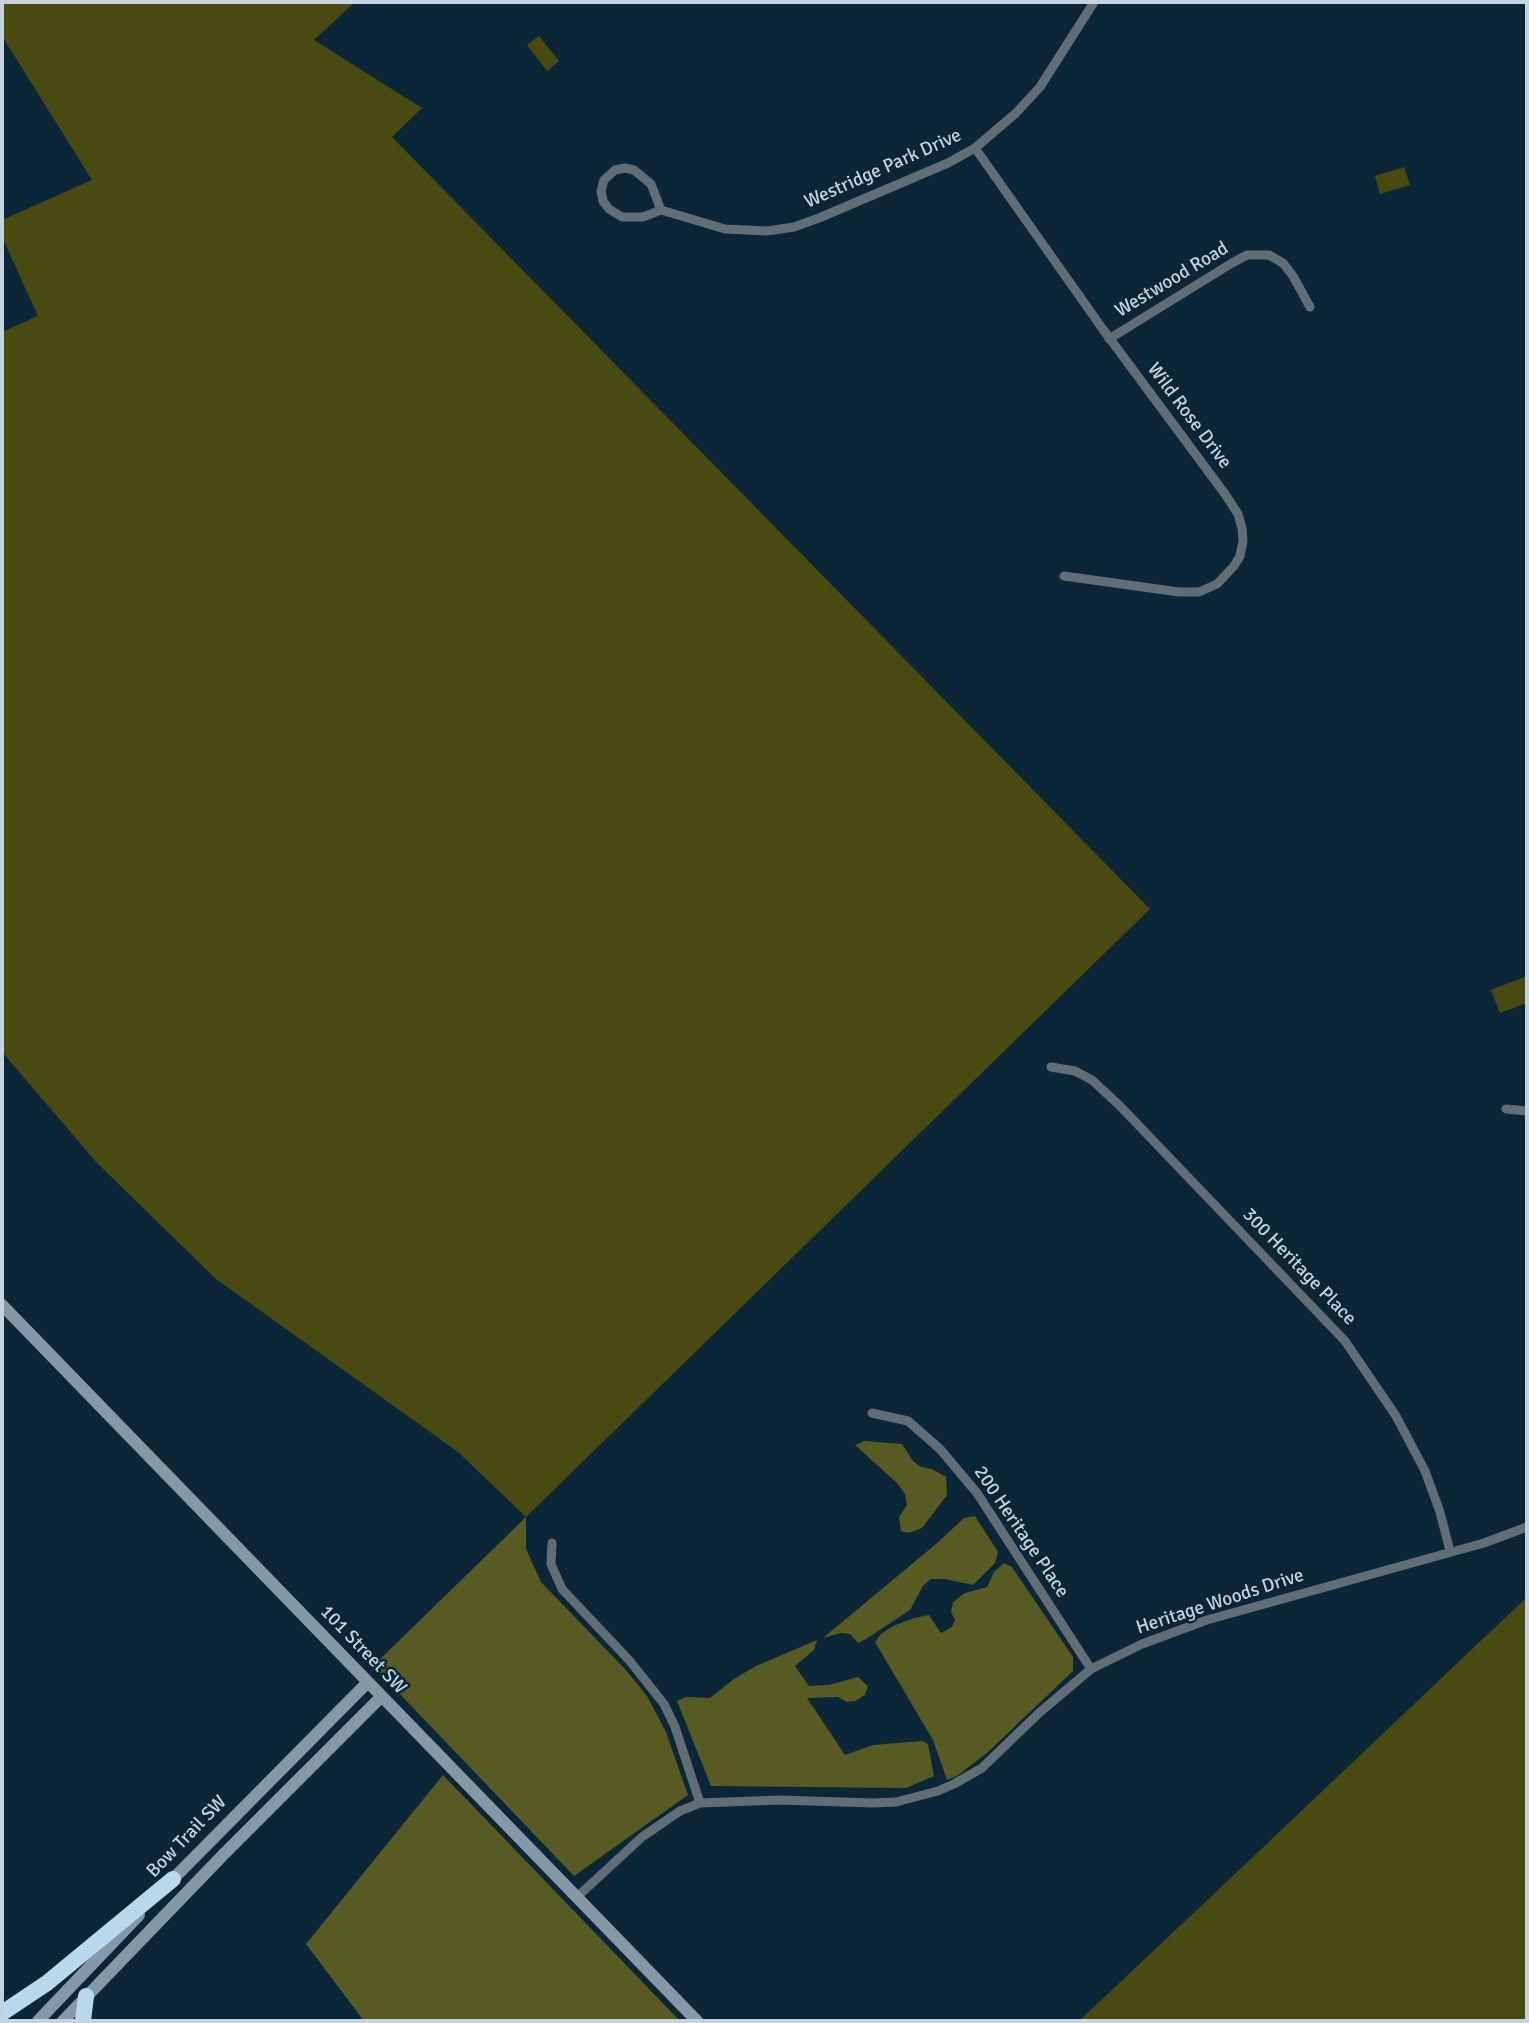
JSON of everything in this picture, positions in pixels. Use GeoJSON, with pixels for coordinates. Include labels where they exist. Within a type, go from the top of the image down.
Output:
{"type":"FeatureCollection","features":[{"type":"Feature","properties":{"kind":"highway"},"geometry":{"type":"LineString","coordinates":[[2,2013],[47,1983],[173,1879]]}},
{"type":"Feature","properties":{"kind":"highway"},"geometry":{"type":"LineString","coordinates":[[83,2021],[86,1996]]}},
{"type":"Feature","properties":{"kind":"street","name":"Westridge Park Drive"},"geometry":{"type":"LineString","coordinates":[[661,210],[702,224],[744,231],[767,231],[794,227],[904,183],[975,148],[1016,113],[1040,87],[1094,2]]}},
{"type":"Feature","properties":{"kind":"street","name":"Wild Rose Drive"},"geometry":{"type":"LineString","coordinates":[[975,148],[1110,339],[1232,504],[1241,522],[1243,541],[1240,555],[1225,577],[1199,592],[1179,592],[1064,576]]}},
{"type":"Feature","properties":{"kind":"street"},"geometry":{"type":"LineString","coordinates":[[615,170],[634,170],[651,184],[661,210],[632,218],[618,215],[603,201],[601,191],[604,180],[615,170]]}},
{"type":"Feature","properties":{"kind":"street","name":"Westwood Road"},"geometry":{"type":"LineString","coordinates":[[1110,339],[1247,256],[1269,255],[1283,263],[1310,307]]}},
{"type":"Feature","properties":{"kind":"street","name":"300 Heritage Place"},"geometry":{"type":"LineString","coordinates":[[1051,1067],[1075,1071],[1092,1080],[1120,1106],[1345,1341],[1390,1406],[1419,1459],[1440,1512],[1450,1551]]}},
{"type":"Feature","properties":{"kind":"street"},"geometry":{"type":"LineString","coordinates":[[1506,1109],[1527,1111]]}},
{"type":"Feature","properties":{"kind":"street","name":"101 Street SW"},"geometry":{"type":"LineString","coordinates":[[2,1305],[697,2021]]}},
{"type":"Feature","properties":{"kind":"street","name":"200 Heritage Place"},"geometry":{"type":"LineString","coordinates":[[872,1413],[908,1421],[940,1449],[977,1493],[1091,1669]]}},
{"type":"Feature","properties":{"kind":"street","name":"Heritage Woods Drive"},"geometry":{"type":"LineString","coordinates":[[577,1897],[648,1832],[700,1802],[884,1802],[938,1791],[982,1768],[1039,1713],[1091,1669],[1177,1630],[1484,1543],[1527,1527]]}},
{"type":"Feature","properties":{"kind":"street"},"geometry":{"type":"LineString","coordinates":[[552,1543],[551,1564],[562,1589],[629,1660],[664,1704],[675,1727],[700,1802]]}},
{"type":"Feature","properties":{"kind":"street","name":"Bow Trail SW"},"geometry":{"type":"LineString","coordinates":[[38,2021],[367,1682]]}},
{"type":"Feature","properties":{"kind":"street","name":"Bow Trail SW"},"geometry":{"type":"LineString","coordinates":[[63,2021],[381,1696]]}},
{"type":"Feature","properties":{"kind":"shaded area"},"geometry":{"type":"Polygon","coordinates":[[[2,2],[355,2],[314,40],[422,108],[392,137],[1150,909],[526,1517],[458,1452],[216,1279],[97,1163],[2,1052],[2,332],[38,316],[2,237],[2,220],[92,180],[2,36],[2,2]]]}},
{"type":"Feature","properties":{"kind":"shaded area"},"geometry":{"type":"Polygon","coordinates":[[[539,36],[559,61],[547,71],[527,45],[539,36]]]}},
{"type":"Feature","properties":{"kind":"shaded area"},"geometry":{"type":"Polygon","coordinates":[[[1404,167],[1410,185],[1380,194],[1375,176],[1404,167]]]}},
{"type":"Feature","properties":{"kind":"shaded area"},"geometry":{"type":"Polygon","coordinates":[[[1527,976],[1527,1003],[1500,1013],[1491,990],[1527,976]]]}},
{"type":"Feature","properties":{"kind":"shaded area"},"geometry":{"type":"Polygon","coordinates":[[[865,1441],[902,1444],[913,1461],[921,1467],[932,1469],[946,1477],[947,1495],[922,1528],[909,1533],[901,1531],[899,1517],[907,1505],[905,1494],[897,1483],[855,1445],[865,1441]]]}},
{"type":"Feature","properties":{"kind":"shaded area"},"geometry":{"type":"Polygon","coordinates":[[[975,1516],[998,1552],[995,1563],[973,1585],[931,1579],[923,1586],[910,1610],[866,1639],[858,1643],[850,1634],[841,1633],[823,1638],[964,1518],[975,1516]]]}},
{"type":"Feature","properties":{"kind":"shaded area"},"geometry":{"type":"Polygon","coordinates":[[[526,1517],[526,1549],[541,1582],[625,1669],[647,1696],[666,1732],[688,1795],[574,1876],[373,1666],[526,1517]]]}},
{"type":"Feature","properties":{"kind":"shaded area"},"geometry":{"type":"Polygon","coordinates":[[[1004,1563],[1012,1567],[1073,1657],[1073,1671],[988,1752],[957,1776],[947,1780],[933,1740],[875,1642],[893,1626],[929,1615],[941,1633],[952,1627],[955,1620],[951,1612],[953,1602],[965,1593],[987,1587],[994,1572],[1004,1563]]]}},
{"type":"Feature","properties":{"kind":"shaded area"},"geometry":{"type":"Polygon","coordinates":[[[1527,1597],[1527,2021],[1079,2021],[1218,1890],[1527,1597]]]}},
{"type":"Feature","properties":{"kind":"shaded area"},"geometry":{"type":"Polygon","coordinates":[[[817,1640],[814,1650],[795,1666],[809,1686],[828,1685],[858,1677],[868,1686],[865,1695],[855,1701],[847,1702],[838,1697],[807,1698],[845,1755],[873,1745],[922,1741],[928,1744],[934,1776],[906,1788],[711,1786],[677,1701],[686,1697],[710,1698],[756,1666],[817,1640]]]}},
{"type":"Feature","properties":{"kind":"shaded area"},"geometry":{"type":"Polygon","coordinates":[[[443,1775],[680,2021],[364,2021],[306,1944],[443,1775]]]}}]}
